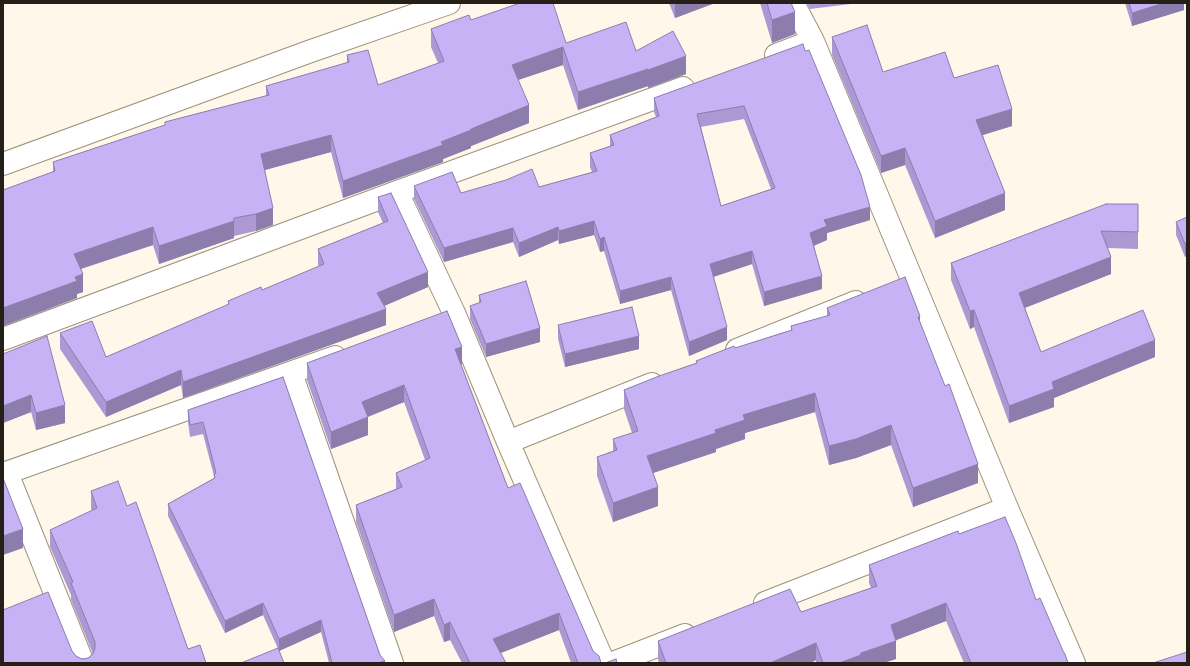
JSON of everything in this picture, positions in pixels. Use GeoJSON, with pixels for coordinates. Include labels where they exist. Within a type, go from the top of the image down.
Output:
{"type":"FeatureCollection","features":[{"type":"Feature","properties":{"kind":"street"},"geometry":{"type":"LineString","coordinates":[[3,164],[297,56],[449,3]]}},
{"type":"Feature","properties":{"kind":"street"},"geometry":{"type":"LineString","coordinates":[[794,3],[812,41],[1007,508],[1074,663]]}},
{"type":"Feature","properties":{"kind":"street"},"geometry":{"type":"LineString","coordinates":[[761,60],[812,41]]}},
{"type":"Feature","properties":{"kind":"street"},"geometry":{"type":"LineString","coordinates":[[3,339],[397,192],[701,82]]}},
{"type":"Feature","properties":{"kind":"street"},"geometry":{"type":"LineString","coordinates":[[397,192],[447,316],[508,442],[604,663]]}},
{"type":"Feature","properties":{"kind":"street"},"geometry":{"type":"LineString","coordinates":[[721,356],[912,279]]}},
{"type":"Feature","properties":{"kind":"street"},"geometry":{"type":"LineString","coordinates":[[83,663],[5,473],[350,351]]}},
{"type":"Feature","properties":{"kind":"street"},"geometry":{"type":"LineString","coordinates":[[291,373],[392,663]]}},
{"type":"Feature","properties":{"kind":"street"},"geometry":{"type":"LineString","coordinates":[[508,442],[670,377]]}},
{"type":"Feature","properties":{"kind":"street"},"geometry":{"type":"LineString","coordinates":[[747,610],[1007,508]]}},
{"type":"Feature","properties":{"kind":"street"},"geometry":{"type":"LineString","coordinates":[[613,663],[702,628]]}},
{"type":"Feature","properties":{"kind":"building"},"geometry":{"type":"Polygon","coordinates":[[[520,3],[553,3],[566,43],[626,22],[636,51],[673,31],[686,56],[648,70],[578,92],[563,47],[512,65],[529,105],[441,142],[443,145],[343,181],[331,135],[261,154],[273,208],[256,214],[234,218],[234,221],[159,246],[153,227],[74,254],[83,274],[75,277],[77,281],[3,308],[3,190],[55,171],[53,162],[165,125],[165,122],[269,95],[266,86],[349,62],[347,55],[368,50],[378,85],[444,61],[431,29],[469,15],[471,20],[520,3]]]}},
{"type":"Feature","properties":{"kind":"building"},"geometry":{"type":"Polygon","coordinates":[[[767,3],[791,3],[795,12],[772,20],[767,3]]]}},
{"type":"Feature","properties":{"kind":"building"},"geometry":{"type":"Polygon","coordinates":[[[1129,3],[1164,3],[1132,13],[1129,3]]]}},
{"type":"Feature","properties":{"kind":"building"},"geometry":{"type":"Polygon","coordinates":[[[867,25],[883,72],[945,52],[954,78],[998,65],[1012,109],[976,120],[1005,193],[935,221],[905,148],[881,156],[832,37],[867,25]]]}},
{"type":"Feature","properties":{"kind":"building"},"geometry":{"type":"Polygon","coordinates":[[[803,44],[805,51],[809,50],[861,175],[870,207],[824,220],[827,226],[810,233],[822,276],[764,292],[752,251],[710,264],[727,327],[689,342],[671,277],[620,291],[604,237],[600,239],[594,221],[559,231],[558,227],[519,243],[513,228],[444,248],[414,186],[452,172],[461,193],[506,180],[532,169],[539,187],[597,171],[590,153],[614,145],[610,135],[659,116],[654,98],[803,44]],[[744,106],[697,114],[721,206],[775,188],[744,106]]]}},
{"type":"Feature","properties":{"kind":"building"},"geometry":{"type":"Polygon","coordinates":[[[391,193],[428,272],[377,293],[386,309],[183,382],[181,370],[106,402],[60,333],[92,321],[106,357],[229,304],[228,301],[261,287],[262,290],[324,264],[318,249],[388,221],[378,197],[391,193]]]}},
{"type":"Feature","properties":{"kind":"building"},"geometry":{"type":"Polygon","coordinates":[[[1106,204],[1138,204],[1138,232],[1101,231],[1111,257],[1019,293],[1041,352],[1143,310],[1155,340],[1052,382],[1054,389],[1009,406],[974,310],[970,311],[951,263],[1106,204]]]}},
{"type":"Feature","properties":{"kind":"building"},"geometry":{"type":"Polygon","coordinates":[[[1187,217],[1187,243],[1185,244],[1176,222],[1187,217]]]}},
{"type":"Feature","properties":{"kind":"building"},"geometry":{"type":"Polygon","coordinates":[[[905,277],[920,316],[918,317],[945,386],[949,384],[978,464],[913,488],[891,425],[856,439],[829,446],[815,393],[743,415],[745,420],[715,430],[716,433],[647,456],[658,487],[613,503],[597,457],[617,450],[613,439],[638,431],[624,390],[697,363],[696,361],[734,346],[735,348],[792,330],[791,326],[830,315],[827,308],[905,277]]]}},
{"type":"Feature","properties":{"kind":"building"},"geometry":{"type":"Polygon","coordinates":[[[526,281],[540,328],[486,344],[470,306],[481,302],[479,295],[526,281]]]}},
{"type":"Feature","properties":{"kind":"building"},"geometry":{"type":"Polygon","coordinates":[[[632,307],[639,336],[565,354],[558,325],[632,307]]]}},
{"type":"Feature","properties":{"kind":"building"},"geometry":{"type":"Polygon","coordinates":[[[447,311],[462,347],[455,349],[508,488],[520,483],[593,651],[599,656],[601,663],[578,663],[559,613],[493,639],[506,663],[470,663],[450,622],[444,625],[434,599],[394,615],[356,505],[402,487],[396,473],[430,458],[404,385],[362,402],[368,417],[331,432],[307,363],[447,311]]]}},
{"type":"Feature","properties":{"kind":"building"},"geometry":{"type":"Polygon","coordinates":[[[47,336],[65,405],[36,413],[31,395],[3,406],[3,354],[47,336]]]}},
{"type":"Feature","properties":{"kind":"building"},"geometry":{"type":"Polygon","coordinates":[[[283,377],[380,655],[385,661],[378,663],[332,663],[321,620],[279,639],[263,603],[225,621],[168,504],[215,478],[214,474],[216,473],[203,422],[190,425],[188,410],[283,377]]]}},
{"type":"Feature","properties":{"kind":"building"},"geometry":{"type":"Polygon","coordinates":[[[3,478],[23,529],[3,536],[3,478]]]}},
{"type":"Feature","properties":{"kind":"building"},"geometry":{"type":"Polygon","coordinates":[[[118,481],[127,506],[136,502],[188,649],[200,645],[206,663],[3,663],[3,610],[48,592],[72,651],[76,656],[82,659],[88,658],[93,654],[95,642],[71,583],[73,582],[50,530],[97,508],[91,491],[118,481]]]}},
{"type":"Feature","properties":{"kind":"building"},"geometry":{"type":"Polygon","coordinates":[[[1005,517],[1016,543],[1036,600],[1040,598],[1068,663],[971,663],[946,603],[891,625],[896,641],[861,653],[861,655],[839,663],[823,663],[816,643],[770,663],[666,663],[658,641],[790,589],[801,612],[877,586],[869,565],[958,531],[959,534],[1005,517]]]}},
{"type":"Feature","properties":{"kind":"building"},"geometry":{"type":"Polygon","coordinates":[[[278,648],[284,663],[241,663],[278,648]]]}},
{"type":"Feature","properties":{"kind":"building"},"geometry":{"type":"Polygon","coordinates":[[[1187,652],[1187,663],[1153,663],[1187,652]]]}},
{"type":"Feature","properties":{"kind":"building"},"geometry":{"type":"Polygon","coordinates":[[[616,659],[617,663],[605,663],[616,659]]]}}]}
